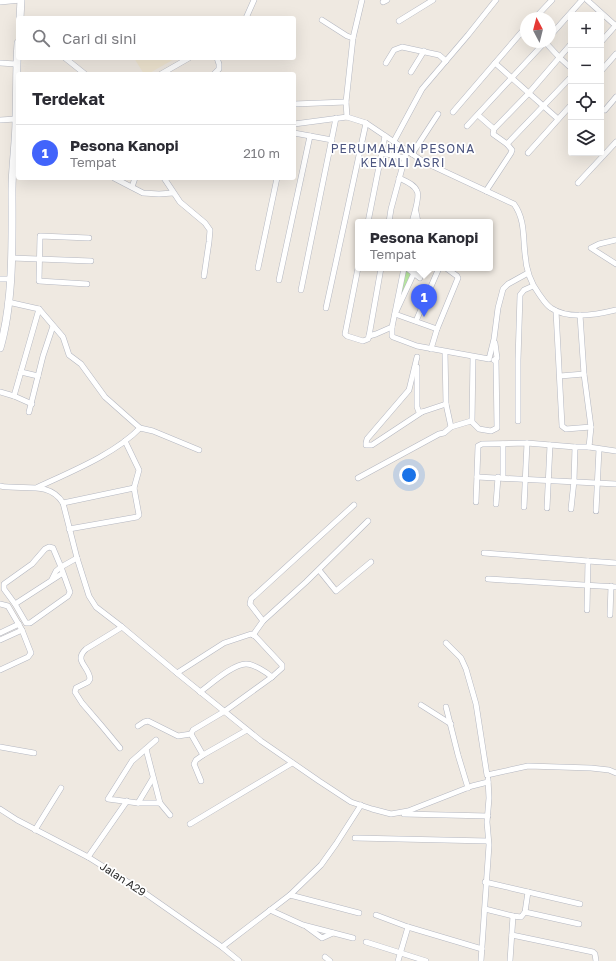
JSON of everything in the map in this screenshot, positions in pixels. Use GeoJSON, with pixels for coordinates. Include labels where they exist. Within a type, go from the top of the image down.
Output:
{"type":"FeatureCollection","features":[{"type":"Feature","properties":{"kind":"street"},"geometry":{"type":"LineString","coordinates":[[0,2],[21,0],[20,16]]}},
{"type":"Feature","properties":{"kind":"street"},"geometry":{"type":"LineString","coordinates":[[247,16],[254,0]]}},
{"type":"Feature","properties":{"kind":"street"},"geometry":{"type":"LineString","coordinates":[[347,117],[346,102],[353,38],[362,0]]}},
{"type":"Feature","properties":{"kind":"street"},"geometry":{"type":"LineString","coordinates":[[399,21],[433,0]]}},
{"type":"Feature","properties":{"kind":"street"},"geometry":{"type":"LineString","coordinates":[[394,141],[422,89],[496,0]]}},
{"type":"Feature","properties":{"kind":"street"},"geometry":{"type":"LineString","coordinates":[[541,12],[552,0]]}},
{"type":"Feature","properties":{"kind":"street"},"geometry":{"type":"LineString","coordinates":[[556,29],[582,0]]}},
{"type":"Feature","properties":{"kind":"street"},"geometry":{"type":"LineString","coordinates":[[587,0],[598,12]]}},
{"type":"Feature","properties":{"kind":"street"},"geometry":{"type":"LineString","coordinates":[[604,17],[616,25],[604,39]]}},
{"type":"Feature","properties":{"kind":"street"},"geometry":{"type":"LineString","coordinates":[[322,20],[347,36],[353,38]]}},
{"type":"Feature","properties":{"kind":"street"},"geometry":{"type":"LineString","coordinates":[[453,112],[520,34]]}},
{"type":"Feature","properties":{"kind":"street"},"geometry":{"type":"LineString","coordinates":[[386,63],[394,50],[402,47],[439,55],[446,61]]}},
{"type":"Feature","properties":{"kind":"street"},"geometry":{"type":"LineString","coordinates":[[486,191],[512,153],[512,150],[507,144],[493,134],[494,129],[528,94],[568,47]]}},
{"type":"Feature","properties":{"kind":"street"},"geometry":{"type":"LineString","coordinates":[[466,126],[540,48]]}},
{"type":"Feature","properties":{"kind":"street"},"geometry":{"type":"LineString","coordinates":[[551,48],[568,65]]}},
{"type":"Feature","properties":{"kind":"street"},"geometry":{"type":"LineString","coordinates":[[412,72],[424,51]]}},
{"type":"Feature","properties":{"kind":"street"},"geometry":{"type":"LineString","coordinates":[[604,68],[616,54]]}},
{"type":"Feature","properties":{"kind":"street"},"geometry":{"type":"LineString","coordinates":[[0,348],[8,302],[12,258],[12,188],[16,119],[16,60]]}},
{"type":"Feature","properties":{"kind":"street"},"geometry":{"type":"LineString","coordinates":[[68,60],[82,72]]}},
{"type":"Feature","properties":{"kind":"street"},"geometry":{"type":"LineString","coordinates":[[164,72],[186,60]]}},
{"type":"Feature","properties":{"kind":"street"},"geometry":{"type":"LineString","coordinates":[[216,72],[219,69],[217,60]]}},
{"type":"Feature","properties":{"kind":"street"},"geometry":{"type":"LineString","coordinates":[[0,63],[16,64]]}},
{"type":"Feature","properties":{"kind":"street"},"geometry":{"type":"LineString","coordinates":[[495,63],[528,94],[558,119]]}},
{"type":"Feature","properties":{"kind":"street"},"geometry":{"type":"LineString","coordinates":[[507,144],[568,80]]}},
{"type":"Feature","properties":{"kind":"street"},"geometry":{"type":"LineString","coordinates":[[605,110],[616,98]]}},
{"type":"Feature","properties":{"kind":"street"},"geometry":{"type":"LineString","coordinates":[[296,104],[346,102]]}},
{"type":"Feature","properties":{"kind":"street"},"geometry":{"type":"LineString","coordinates":[[528,153],[568,107]]}},
{"type":"Feature","properties":{"kind":"street"},"geometry":{"type":"LineString","coordinates":[[390,219],[405,158],[438,114]]}},
{"type":"Feature","properties":{"kind":"street"},"geometry":{"type":"LineString","coordinates":[[478,115],[494,129]]}},
{"type":"Feature","properties":{"kind":"street"},"geometry":{"type":"LineString","coordinates":[[296,124],[347,117],[366,123],[424,162],[514,204],[517,208],[523,229],[528,273],[533,286],[549,307],[556,311],[580,315],[601,314],[616,310]]}},
{"type":"Feature","properties":{"kind":"street"},"geometry":{"type":"LineString","coordinates":[[301,290],[336,118]]}},
{"type":"Feature","properties":{"kind":"street"},"geometry":{"type":"LineString","coordinates":[[0,120],[16,119]]}},
{"type":"Feature","properties":{"kind":"street"},"geometry":{"type":"LineString","coordinates":[[326,308],[366,123]]}},
{"type":"Feature","properties":{"kind":"street"},"geometry":{"type":"LineString","coordinates":[[296,134],[332,140]]}},
{"type":"Feature","properties":{"kind":"street"},"geometry":{"type":"LineString","coordinates":[[279,280],[310,136]]}},
{"type":"Feature","properties":{"kind":"street"},"geometry":{"type":"LineString","coordinates":[[369,219],[386,136]]}},
{"type":"Feature","properties":{"kind":"street"},"geometry":{"type":"LineString","coordinates":[[578,183],[616,142]]}},
{"type":"Feature","properties":{"kind":"street"},"geometry":{"type":"LineString","coordinates":[[382,153],[405,158]]}},
{"type":"Feature","properties":{"kind":"street"},"geometry":{"type":"LineString","coordinates":[[399,178],[412,184],[417,190],[418,195],[413,219]]}},
{"type":"Feature","properties":{"kind":"street"},"geometry":{"type":"LineString","coordinates":[[118,180],[144,193],[159,194],[173,192]]}},
{"type":"Feature","properties":{"kind":"street"},"geometry":{"type":"LineString","coordinates":[[132,187],[134,180]]}},
{"type":"Feature","properties":{"kind":"street"},"geometry":{"type":"LineString","coordinates":[[165,180],[180,202],[205,223],[210,230],[204,276]]}},
{"type":"Feature","properties":{"kind":"street"},"geometry":{"type":"LineString","coordinates":[[258,268],[277,180]]}},
{"type":"Feature","properties":{"kind":"street"},"geometry":{"type":"LineString","coordinates":[[415,210],[417,219]]}},
{"type":"Feature","properties":{"kind":"street"},"geometry":{"type":"LineString","coordinates":[[87,284],[39,280],[40,236],[89,238]]}},
{"type":"Feature","properties":{"kind":"street"},"geometry":{"type":"LineString","coordinates":[[616,240],[599,244],[592,248],[616,264]]}},
{"type":"Feature","properties":{"kind":"street"},"geometry":{"type":"LineString","coordinates":[[12,258],[90,261]]}},
{"type":"Feature","properties":{"kind":"street"},"geometry":{"type":"LineString","coordinates":[[357,271],[345,334],[363,341],[368,339],[369,336],[380,271]]}},
{"type":"Feature","properties":{"kind":"street"},"geometry":{"type":"LineString","coordinates":[[403,271],[392,326],[393,337],[417,346],[489,360],[496,360]]}},
{"type":"Feature","properties":{"kind":"street"},"geometry":{"type":"LineString","coordinates":[[411,271],[420,278]]}},
{"type":"Feature","properties":{"kind":"street"},"geometry":{"type":"LineString","coordinates":[[416,321],[438,271]]}},
{"type":"Feature","properties":{"kind":"street"},"geometry":{"type":"LineString","coordinates":[[431,349],[437,329],[458,278],[450,271]]}},
{"type":"Feature","properties":{"kind":"street"},"geometry":{"type":"LineString","coordinates":[[395,314],[414,273]]}},
{"type":"Feature","properties":{"kind":"street"},"geometry":{"type":"LineString","coordinates":[[489,360],[494,339],[498,308],[503,289],[508,284],[528,273]]}},
{"type":"Feature","properties":{"kind":"street"},"geometry":{"type":"LineString","coordinates":[[0,279],[10,279]]}},
{"type":"Feature","properties":{"kind":"street"},"geometry":{"type":"LineString","coordinates":[[518,421],[520,295],[524,290],[533,286]]}},
{"type":"Feature","properties":{"kind":"street"},"geometry":{"type":"LineString","coordinates":[[8,302],[39,309],[63,337],[69,355],[81,364],[105,397],[140,428],[153,431],[199,450]]}},
{"type":"Feature","properties":{"kind":"street"},"geometry":{"type":"LineString","coordinates":[[14,396],[39,309]]}},
{"type":"Feature","properties":{"kind":"street"},"geometry":{"type":"LineString","coordinates":[[556,311],[562,426],[566,429],[591,427]]}},
{"type":"Feature","properties":{"kind":"street"},"geometry":{"type":"LineString","coordinates":[[395,314],[437,329]]}},
{"type":"Feature","properties":{"kind":"street"},"geometry":{"type":"LineString","coordinates":[[580,315],[584,374],[591,427],[589,447]]}},
{"type":"Feature","properties":{"kind":"street"},"geometry":{"type":"LineString","coordinates":[[29,412],[43,356],[53,326]]}},
{"type":"Feature","properties":{"kind":"street"},"geometry":{"type":"LineString","coordinates":[[369,336],[392,326]]}},
{"type":"Feature","properties":{"kind":"street"},"geometry":{"type":"LineString","coordinates":[[473,357],[472,422],[479,429],[491,431],[497,428],[497,358],[494,339]]}},
{"type":"Feature","properties":{"kind":"street"},"geometry":{"type":"LineString","coordinates":[[417,346],[417,407],[419,412],[422,412]]}},
{"type":"Feature","properties":{"kind":"street"},"geometry":{"type":"LineString","coordinates":[[445,352],[446,404],[451,427]]}},
{"type":"Feature","properties":{"kind":"street"},"geometry":{"type":"LineString","coordinates":[[417,357],[409,390],[368,439],[366,445],[372,445],[422,412],[446,404]]}},
{"type":"Feature","properties":{"kind":"street"},"geometry":{"type":"LineString","coordinates":[[21,372],[38,376]]}},
{"type":"Feature","properties":{"kind":"street"},"geometry":{"type":"LineString","coordinates":[[560,376],[584,374]]}},
{"type":"Feature","properties":{"kind":"street"},"geometry":{"type":"LineString","coordinates":[[0,392],[32,404]]}},
{"type":"Feature","properties":{"kind":"street"},"geometry":{"type":"LineString","coordinates":[[358,478],[439,434],[444,433],[451,427],[472,422]]}},
{"type":"Feature","properties":{"kind":"street"},"geometry":{"type":"LineString","coordinates":[[37,487],[79,468],[125,441],[140,428]]}},
{"type":"Feature","properties":{"kind":"street"},"geometry":{"type":"LineString","coordinates":[[68,529],[138,516],[139,514],[134,488],[139,470],[125,441]]}},
{"type":"Feature","properties":{"kind":"street"},"geometry":{"type":"LineString","coordinates":[[524,507],[527,443]]}},
{"type":"Feature","properties":{"kind":"street"},"geometry":{"type":"LineString","coordinates":[[476,502],[479,445],[527,443],[589,447],[616,451]]}},
{"type":"Feature","properties":{"kind":"street"},"geometry":{"type":"LineString","coordinates":[[496,504],[501,478],[503,444]]}},
{"type":"Feature","properties":{"kind":"street"},"geometry":{"type":"LineString","coordinates":[[547,508],[550,445]]}},
{"type":"Feature","properties":{"kind":"street"},"geometry":{"type":"LineString","coordinates":[[571,509],[575,447]]}},
{"type":"Feature","properties":{"kind":"street"},"geometry":{"type":"LineString","coordinates":[[596,511],[599,448]]}},
{"type":"Feature","properties":{"kind":"street"},"geometry":{"type":"LineString","coordinates":[[477,477],[616,484]]}},
{"type":"Feature","properties":{"kind":"street"},"geometry":{"type":"LineString","coordinates":[[0,486],[18,488],[37,487],[48,490],[59,497],[63,503],[76,558],[92,602],[96,607],[261,741],[319,782],[351,802],[391,814],[488,816]]}},
{"type":"Feature","properties":{"kind":"street"},"geometry":{"type":"LineString","coordinates":[[63,503],[134,488]]}},
{"type":"Feature","properties":{"kind":"street"},"geometry":{"type":"LineString","coordinates":[[262,621],[250,604],[252,599],[354,505]]}},
{"type":"Feature","properties":{"kind":"street"},"geometry":{"type":"LineString","coordinates":[[177,673],[224,643],[253,634],[262,621],[318,570],[368,521]]}},
{"type":"Feature","properties":{"kind":"street"},"geometry":{"type":"LineString","coordinates":[[49,547],[53,548],[61,567],[70,594],[30,623],[26,623],[3,587],[4,584],[32,564],[45,549],[49,547]]}},
{"type":"Feature","properties":{"kind":"street"},"geometry":{"type":"LineString","coordinates":[[484,553],[616,562]]}},
{"type":"Feature","properties":{"kind":"street"},"geometry":{"type":"LineString","coordinates":[[52,580],[56,571],[76,558]]}},
{"type":"Feature","properties":{"kind":"street"},"geometry":{"type":"LineString","coordinates":[[587,610],[588,560]]}},
{"type":"Feature","properties":{"kind":"street"},"geometry":{"type":"LineString","coordinates":[[318,570],[336,591],[371,562]]}},
{"type":"Feature","properties":{"kind":"street"},"geometry":{"type":"LineString","coordinates":[[15,604],[63,573]]}},
{"type":"Feature","properties":{"kind":"street"},"geometry":{"type":"LineString","coordinates":[[488,579],[613,586],[610,615]]}},
{"type":"Feature","properties":{"kind":"street"},"geometry":{"type":"LineString","coordinates":[[0,604],[8,606],[22,630],[31,652],[30,655],[0,670]]}},
{"type":"Feature","properties":{"kind":"street"},"geometry":{"type":"LineString","coordinates":[[0,633],[18,624]]}},
{"type":"Feature","properties":{"kind":"street"},"geometry":{"type":"LineString","coordinates":[[120,748],[82,703],[75,692],[76,688],[88,682],[90,679],[90,676],[81,659],[82,652],[122,627]]}},
{"type":"Feature","properties":{"kind":"street"},"geometry":{"type":"LineString","coordinates":[[0,640],[22,630]]}},
{"type":"Feature","properties":{"kind":"street"},"geometry":{"type":"LineString","coordinates":[[138,726],[148,721],[178,736],[191,734],[194,730],[225,712],[282,668],[282,665],[253,634]]}},
{"type":"Feature","properties":{"kind":"street"},"geometry":{"type":"LineString","coordinates":[[446,643],[461,658],[466,669],[476,704],[488,782],[488,841],[482,961]]}},
{"type":"Feature","properties":{"kind":"street"},"geometry":{"type":"LineString","coordinates":[[200,692],[230,670],[245,664],[249,664],[272,676]]}},
{"type":"Feature","properties":{"kind":"street"},"geometry":{"type":"LineString","coordinates":[[421,706],[450,724]]}},
{"type":"Feature","properties":{"kind":"street"},"geometry":{"type":"LineString","coordinates":[[446,706],[468,788]]}},
{"type":"Feature","properties":{"kind":"street"},"geometry":{"type":"LineString","coordinates":[[201,781],[194,764],[196,760],[247,730]]}},
{"type":"Feature","properties":{"kind":"street"},"geometry":{"type":"LineString","coordinates":[[191,734],[203,755]]}},
{"type":"Feature","properties":{"kind":"street"},"geometry":{"type":"LineString","coordinates":[[156,740],[132,761],[108,799],[138,803],[160,803]]}},
{"type":"Feature","properties":{"kind":"street"},"geometry":{"type":"LineString","coordinates":[[0,747],[34,753]]}},
{"type":"Feature","properties":{"kind":"street"},"geometry":{"type":"LineString","coordinates":[[146,749],[160,803],[170,815]]}},
{"type":"Feature","properties":{"kind":"street"},"geometry":{"type":"LineString","coordinates":[[190,824],[292,762]]}},
{"type":"Feature","properties":{"kind":"street"},"geometry":{"type":"LineString","coordinates":[[487,774],[528,766],[591,768],[609,770],[616,773]]}},
{"type":"Feature","properties":{"kind":"street"},"geometry":{"type":"LineString","coordinates":[[138,803],[153,778]]}},
{"type":"Feature","properties":{"kind":"street"},"geometry":{"type":"LineString","coordinates":[[391,814],[408,811],[488,782]]}},
{"type":"Feature","properties":{"kind":"street"},"geometry":{"type":"LineString","coordinates":[[35,830],[61,788]]}},
{"type":"Feature","properties":{"kind":"street"},"geometry":{"type":"LineString","coordinates":[[88,857],[127,801]]}},
{"type":"Feature","properties":{"kind":"street"},"geometry":{"type":"LineString","coordinates":[[222,947],[290,895],[321,865],[361,805]]}},
{"type":"Feature","properties":{"kind":"street","name":"Jalan A29"},"geometry":{"type":"LineString","coordinates":[[0,809],[35,830],[88,857],[139,889],[222,947],[239,961]]}},
{"type":"Feature","properties":{"kind":"street"},"geometry":{"type":"LineString","coordinates":[[355,838],[488,841]]}},
{"type":"Feature","properties":{"kind":"street"},"geometry":{"type":"LineString","coordinates":[[485,882],[580,904]]}},
{"type":"Feature","properties":{"kind":"street"},"geometry":{"type":"LineString","coordinates":[[485,909],[521,917],[525,912],[528,892]]}},
{"type":"Feature","properties":{"kind":"street"},"geometry":{"type":"LineString","coordinates":[[290,895],[359,913]]}},
{"type":"Feature","properties":{"kind":"street"},"geometry":{"type":"LineString","coordinates":[[270,910],[303,925],[322,938],[333,933],[353,938]]}},
{"type":"Feature","properties":{"kind":"street"},"geometry":{"type":"LineString","coordinates":[[525,912],[580,924]]}},
{"type":"Feature","properties":{"kind":"street"},"geometry":{"type":"LineString","coordinates":[[376,915],[408,927],[482,949]]}},
{"type":"Feature","properties":{"kind":"street"},"geometry":{"type":"LineString","coordinates":[[510,961],[512,916]]}},
{"type":"Feature","properties":{"kind":"street"},"geometry":{"type":"LineString","coordinates":[[398,961],[408,927]]}},
{"type":"Feature","properties":{"kind":"street"},"geometry":{"type":"LineString","coordinates":[[512,935],[593,952],[595,954],[596,961]]}},
{"type":"Feature","properties":{"kind":"street"},"geometry":{"type":"LineString","coordinates":[[366,942],[426,961]]}},
{"type":"Feature","properties":{"kind":"street"},"geometry":{"type":"LineString","coordinates":[[325,957],[330,961]]}},
{"type":"Feature","properties":{"kind":"shaded area"},"geometry":{"type":"Polygon","coordinates":[[[135,60],[172,60],[152,72],[143,72],[135,60]]]}},
{"type":"Feature","properties":{"kind":"green space"},"geometry":{"type":"Polygon","coordinates":[[[404,271],[408,271],[412,274],[399,303],[404,271]]]}},
{"type":"Feature","properties":{"kind":"place","name":"Pesona Kanopi"},"geometry":{"type":"Point","coordinates":[424,317]}},
{"type":"Feature","properties":{"kind":"district","name":"PERUMAHAN PESONA KENALI ASRI"},"geometry":{"type":"Point","coordinates":[403,156]}}]}
